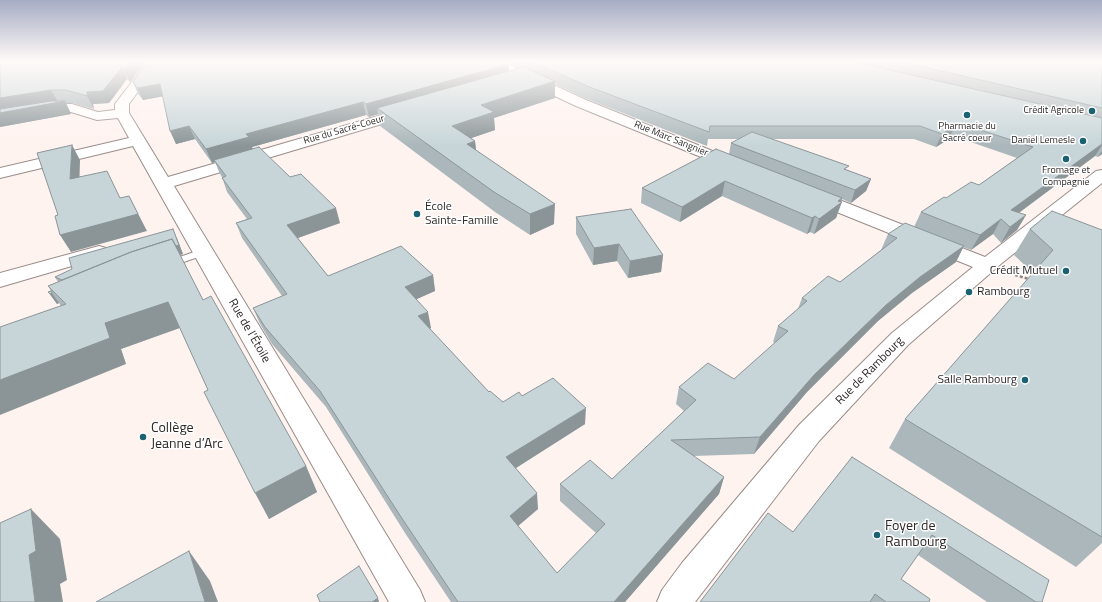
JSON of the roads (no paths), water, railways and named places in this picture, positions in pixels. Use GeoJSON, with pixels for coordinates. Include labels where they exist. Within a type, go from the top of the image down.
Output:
{"type":"FeatureCollection","features":[{"type":"Feature","properties":{"kind":"street"},"geometry":{"type":"LineString","coordinates":[[0,118],[58,108],[72,108],[97,116],[122,113],[122,104],[133,89]]}},
{"type":"Feature","properties":{"kind":"street","name":"Rue Marc Sangnier"},"geometry":{"type":"LineString","coordinates":[[551,89],[581,103],[751,171]]}},
{"type":"Feature","properties":{"kind":"street","name":"Rue du Sacré-Coeur"},"geometry":{"type":"LineString","coordinates":[[164,184],[421,108]]}},
{"type":"Feature","properties":{"kind":"street","name":"Rue de l’Étoile"},"geometry":{"type":"LineString","coordinates":[[122,113],[164,184],[181,229],[203,252],[408,602]]}},
{"type":"Feature","properties":{"kind":"street"},"geometry":{"type":"LineString","coordinates":[[0,173],[138,140]]}},
{"type":"Feature","properties":{"kind":"street","name":"Rue de Rambourg"},"geometry":{"type":"LineString","coordinates":[[674,602],[694,575],[809,433],[900,339],[988,266],[1102,175]]}},
{"type":"Feature","properties":{"kind":"street"},"geometry":{"type":"LineString","coordinates":[[802,192],[988,266]]}},
{"type":"Feature","properties":{"kind":"street"},"geometry":{"type":"LineString","coordinates":[[0,280],[113,248]]}},
{"type":"Feature","properties":{"kind":"lane"},"geometry":{"type":"LineString","coordinates":[[161,267],[203,252]]}},
{"type":"Feature","properties":{"kind":"place","name":"Crédit Agricole"},"geometry":{"type":"Point","coordinates":[1092,111]}},
{"type":"Feature","properties":{"kind":"place","name":"Pharmacie du Sacré coeur"},"geometry":{"type":"Point","coordinates":[967,115]}},
{"type":"Feature","properties":{"kind":"place","name":"Daniel Lemesle"},"geometry":{"type":"Point","coordinates":[1083,141]}},
{"type":"Feature","properties":{"kind":"place","name":"Fromage et Compagnie"},"geometry":{"type":"Point","coordinates":[1066,159]}},
{"type":"Feature","properties":{"kind":"place","name":"École Sainte-Famille"},"geometry":{"type":"Point","coordinates":[417,214]}},
{"type":"Feature","properties":{"kind":"place","name":"Crédit Mutuel"},"geometry":{"type":"Point","coordinates":[1066,271]}},
{"type":"Feature","properties":{"kind":"place","name":"Rambourg"},"geometry":{"type":"Point","coordinates":[969,292]}},
{"type":"Feature","properties":{"kind":"place","name":"Salle Rambourg"},"geometry":{"type":"Point","coordinates":[1025,380]}},
{"type":"Feature","properties":{"kind":"place","name":"Collège Jeanne d’Arc"},"geometry":{"type":"Point","coordinates":[143,437]}},
{"type":"Feature","properties":{"kind":"place","name":"Foyer de Rambourg"},"geometry":{"type":"Point","coordinates":[877,535]}}]}
